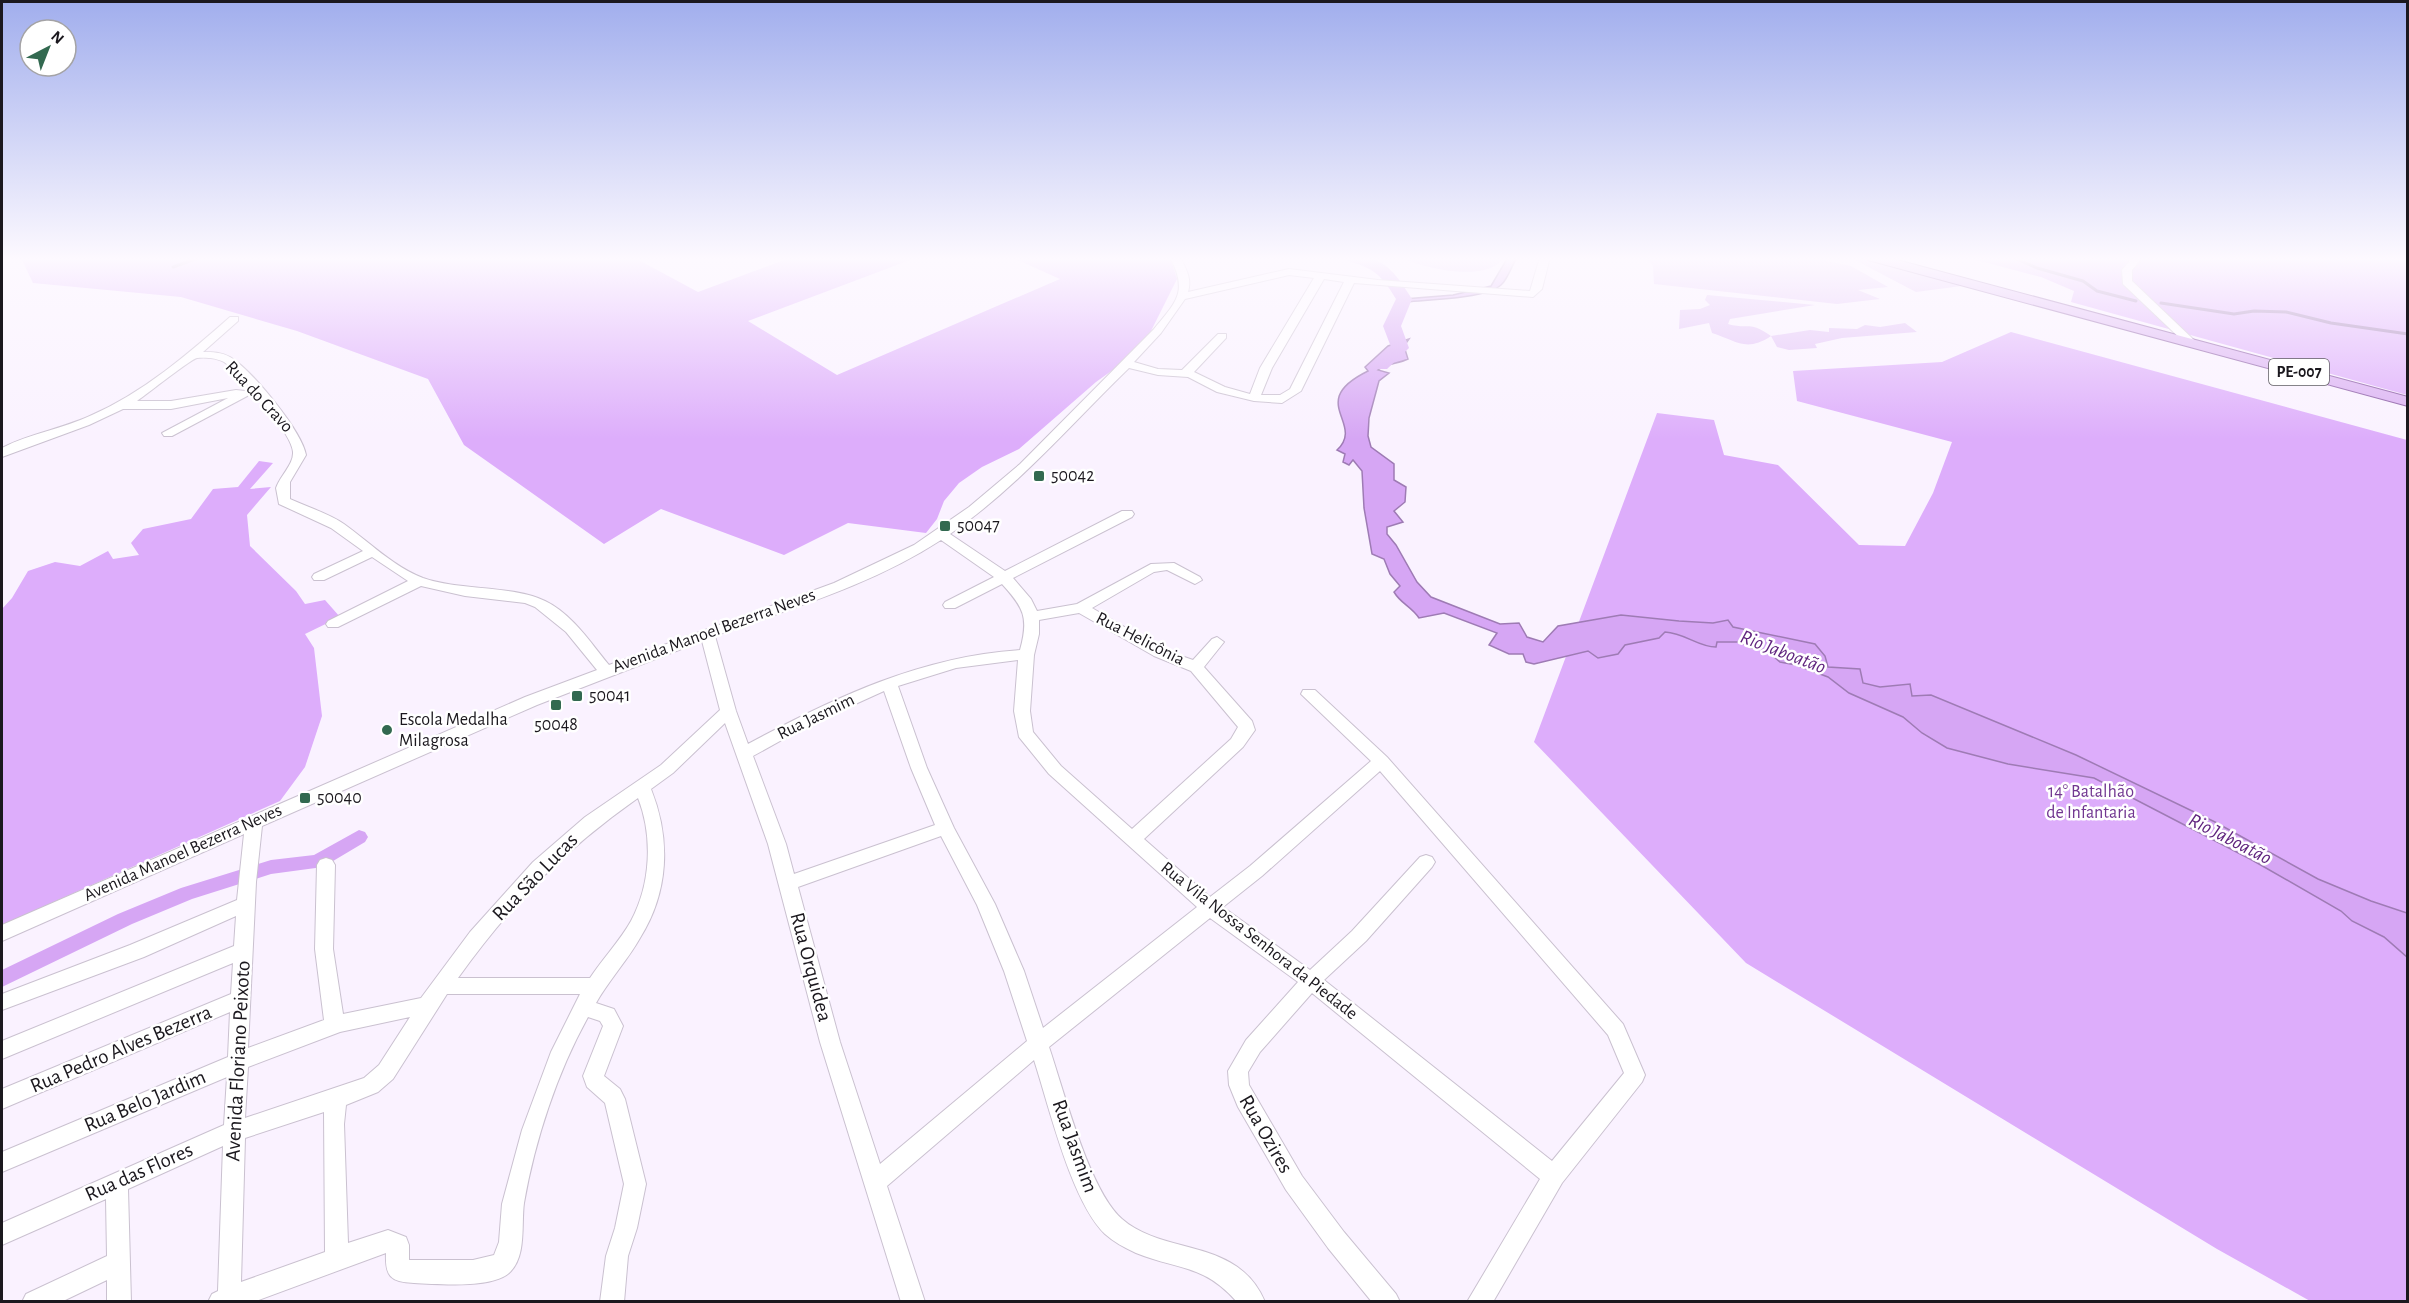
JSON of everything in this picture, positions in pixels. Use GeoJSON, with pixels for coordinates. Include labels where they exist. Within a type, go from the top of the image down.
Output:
{"type":"FeatureCollection","features":[{"type":"Feature","properties":{"kind":"main road","name":"PE-007"},"geometry":{"type":"LineString","coordinates":[[2100,318],[2408,402]]}},
{"type":"Feature","properties":{"kind":"street","name":"Avenida Manoel Bezerra Neves"},"geometry":{"type":"LineString","coordinates":[[2,933],[254,821],[606,671],[849,582],[890,564],[941,534],[1022,470],[1127,364],[1165,318]]}},
{"type":"Feature","properties":{"kind":"street"},"geometry":{"type":"LineString","coordinates":[[1254,398],[1266,368],[1296,318]]}},
{"type":"Feature","properties":{"kind":"street"},"geometry":{"type":"LineString","coordinates":[[1127,364],[1158,372],[1196,376],[1221,390],[1254,398],[1282,399],[1295,391],[1332,318]]}},
{"type":"Feature","properties":{"kind":"street"},"geometry":{"type":"LineString","coordinates":[[2165,318],[2190,342]]}},
{"type":"Feature","properties":{"kind":"street"},"geometry":{"type":"LineString","coordinates":[[2,453],[22,442],[92,420],[112,410],[193,355],[234,319]]}},
{"type":"Feature","properties":{"kind":"street"},"geometry":{"type":"LineString","coordinates":[[1185,374],[1222,336]]}},
{"type":"Feature","properties":{"kind":"street","name":"Rua do Cravo"},"geometry":{"type":"LineString","coordinates":[[193,355],[222,357],[236,367],[252,393],[290,428],[300,445],[300,456],[282,486],[281,495],[284,501],[336,525],[399,571],[419,581],[436,587],[519,598],[541,604],[565,623],[606,671]]}},
{"type":"Feature","properties":{"kind":"street"},"geometry":{"type":"LineString","coordinates":[[112,410],[140,403],[171,405],[231,394],[252,393]]}},
{"type":"Feature","properties":{"kind":"street"},"geometry":{"type":"LineString","coordinates":[[168,433],[252,393]]}},
{"type":"Feature","properties":{"kind":"street"},"geometry":{"type":"LineString","coordinates":[[950,605],[1127,514]]}},
{"type":"Feature","properties":{"kind":"street"},"geometry":{"type":"LineString","coordinates":[[941,534],[1005,578],[1026,602],[1032,617],[1081,608],[1151,568],[1169,566],[1195,580]]}},
{"type":"Feature","properties":{"kind":"street"},"geometry":{"type":"LineString","coordinates":[[319,577],[372,552]]}},
{"type":"Feature","properties":{"kind":"street"},"geometry":{"type":"LineString","coordinates":[[333,624],[419,581]]}},
{"type":"Feature","properties":{"kind":"street","name":"Rua Helicônia"},"geometry":{"type":"LineString","coordinates":[[1081,608],[1159,653],[1196,667],[1246,725],[1245,734],[1237,743],[1132,839]]}},
{"type":"Feature","properties":{"kind":"street","name":"Rua Vila Nossa Senhora da Piedade"},"geometry":{"type":"LineString","coordinates":[[1032,617],[1032,634],[1026,655],[1022,711],[1025,733],[1055,770],[1210,908],[1311,981],[1554,1176]]}},
{"type":"Feature","properties":{"kind":"street","name":"Rua Orquidea"},"geometry":{"type":"LineString","coordinates":[[707,634],[728,711],[765,808],[788,883],[830,1042],[913,1302]]}},
{"type":"Feature","properties":{"kind":"street"},"geometry":{"type":"LineString","coordinates":[[1196,667],[1217,642]]}},
{"type":"Feature","properties":{"kind":"street","name":"Rua Jasmim"},"geometry":{"type":"LineString","coordinates":[[744,753],[801,722],[920,671],[965,660],[1026,655]]}},
{"type":"Feature","properties":{"kind":"street","name":"Rua Jasmim"},"geometry":{"type":"LineString","coordinates":[[890,683],[919,768],[945,828],[986,904],[1014,971],[1082,1175],[1105,1218],[1115,1228],[1141,1244],[1212,1265],[1229,1276],[1254,1302]]}},
{"type":"Feature","properties":{"kind":"street"},"geometry":{"type":"LineString","coordinates":[[1309,694],[1381,761],[1616,1030],[1635,1075],[1554,1176],[1479,1302]]}},
{"type":"Feature","properties":{"kind":"street","name":"Rua São Lucas"},"geometry":{"type":"LineString","coordinates":[[379,1078],[392,1063],[427,1006],[477,938],[540,867],[591,822],[642,787],[685,753],[728,711]]}},
{"type":"Feature","properties":{"kind":"street"},"geometry":{"type":"LineString","coordinates":[[875,1182],[1039,1043],[1210,908],[1381,761]]}},
{"type":"Feature","properties":{"kind":"street"},"geometry":{"type":"LineString","coordinates":[[226,1300],[377,1244],[394,1242],[399,1250],[398,1268],[406,1271],[489,1270],[503,1263],[507,1254],[513,1204],[536,1119],[567,1039],[595,986],[630,942],[641,923],[649,898],[657,844],[655,821],[642,787]]}},
{"type":"Feature","properties":{"kind":"street","name":"Avenida Floriano Peixoto"},"geometry":{"type":"LineString","coordinates":[[226,1300],[246,904],[254,821]]}},
{"type":"Feature","properties":{"kind":"street"},"geometry":{"type":"LineString","coordinates":[[788,883],[945,828]]}},
{"type":"Feature","properties":{"kind":"street","name":"Rua Ozires"},"geometry":{"type":"LineString","coordinates":[[1388,1302],[1336,1240],[1294,1183],[1257,1123],[1239,1085],[1238,1071],[1253,1046],[1311,981],[1366,929],[1426,862]]}},
{"type":"Feature","properties":{"kind":"street"},"geometry":{"type":"LineString","coordinates":[[326,865],[324,949],[334,1023]]}},
{"type":"Feature","properties":{"kind":"street"},"geometry":{"type":"LineString","coordinates":[[2,1002],[137,951],[246,904]]}},
{"type":"Feature","properties":{"kind":"street"},"geometry":{"type":"LineString","coordinates":[[2,1050],[244,950]]}},
{"type":"Feature","properties":{"kind":"street"},"geometry":{"type":"LineString","coordinates":[[441,986],[595,986]]}},
{"type":"Feature","properties":{"kind":"street","name":"Rua Pedro Alves Bezerra"},"geometry":{"type":"LineString","coordinates":[[2,1099],[241,999]]}},
{"type":"Feature","properties":{"kind":"street","name":"Rua Belo Jardim"},"geometry":{"type":"LineString","coordinates":[[2,1162],[334,1023],[399,1008],[427,1006]]}},
{"type":"Feature","properties":{"kind":"street"},"geometry":{"type":"LineString","coordinates":[[584,1007],[607,1015],[613,1026],[609,1042],[595,1067],[593,1077],[610,1091],[615,1099],[634,1184],[626,1228],[617,1256],[612,1302]]}},
{"type":"Feature","properties":{"kind":"street","name":"Rua das Flores"},"geometry":{"type":"LineString","coordinates":[[2,1234],[234,1131],[336,1099],[371,1085],[379,1078]]}},
{"type":"Feature","properties":{"kind":"street"},"geometry":{"type":"LineString","coordinates":[[336,1099],[333,1155],[337,1257]]}},
{"type":"Feature","properties":{"kind":"street"},"geometry":{"type":"LineString","coordinates":[[117,1181],[119,1302]]}},
{"type":"Feature","properties":{"kind":"street"},"geometry":{"type":"LineString","coordinates":[[34,1302],[119,1263]]}},
{"type":"Feature","properties":{"kind":"shaded area"},"geometry":{"type":"Polygon","coordinates":[[[1680,318],[1737,318],[1730,319],[1728,324],[1758,328],[1771,336],[1754,344],[1741,344],[1712,333],[1709,323],[1679,329],[1680,318]]]}},
{"type":"Feature","properties":{"kind":"shaded area"},"geometry":{"type":"Polygon","coordinates":[[[1905,323],[1917,332],[1842,338],[1815,344],[1817,348],[1789,350],[1777,347],[1771,336],[1810,330],[1829,332],[1829,328],[1857,329],[1865,325],[1880,327],[1905,323]]]}},
{"type":"Feature","properties":{"kind":"green space"},"geometry":{"type":"Polygon","coordinates":[[[252,318],[756,318],[748,321],[837,375],[970,318],[1158,318],[1142,349],[1096,382],[1019,449],[982,467],[959,483],[944,501],[937,519],[926,533],[848,523],[784,555],[661,509],[604,544],[464,445],[428,379],[297,331],[252,318]]]}},
{"type":"Feature","properties":{"kind":"green space"},"geometry":{"type":"Polygon","coordinates":[[[2128,318],[2407,318],[2407,395],[2128,318]]]}},
{"type":"Feature","properties":{"kind":"green space","name":"14° Batalhão de Infantaria"},"geometry":{"type":"Polygon","coordinates":[[[2011,332],[2407,440],[2407,1301],[2310,1301],[2217,1249],[1746,963],[1534,742],[1657,413],[1714,420],[1724,455],[1778,465],[1859,545],[1905,546],[1933,493],[1952,442],[1797,401],[1793,371],[1942,362],[2011,332]]]}},
{"type":"Feature","properties":{"kind":"green space"},"geometry":{"type":"Polygon","coordinates":[[[259,461],[273,463],[250,489],[271,487],[247,515],[250,546],[296,591],[305,604],[325,600],[340,617],[305,634],[314,648],[322,716],[305,767],[280,801],[2,925],[2,609],[12,598],[28,571],[55,562],[80,566],[108,551],[113,559],[139,555],[131,543],[143,529],[191,519],[213,489],[238,487],[259,461]]]}},
{"type":"Feature","properties":{"kind":"water"},"geometry":{"type":"Polygon","coordinates":[[[1409,339],[1404,346],[1408,359],[1378,370],[1389,373],[1379,381],[1369,418],[1368,436],[1371,447],[1394,464],[1394,480],[1406,487],[1405,502],[1394,511],[1403,522],[1387,527],[1387,534],[1396,545],[1417,582],[1431,597],[1500,624],[1519,623],[1527,637],[1543,642],[1558,626],[1621,615],[1713,623],[1728,620],[1733,627],[1815,644],[1825,656],[1828,667],[1860,669],[1863,683],[1880,687],[1910,684],[1912,696],[1931,695],[2076,755],[2215,822],[2318,879],[2407,913],[2407,957],[2384,937],[2352,921],[2341,911],[2252,860],[2094,778],[2008,764],[1947,748],[1922,733],[1903,717],[1849,693],[1828,677],[1796,665],[1780,662],[1766,650],[1751,648],[1741,642],[1717,642],[1716,647],[1709,646],[1665,632],[1659,638],[1625,645],[1618,654],[1598,658],[1588,651],[1534,664],[1526,662],[1523,654],[1509,654],[1489,645],[1497,633],[1444,613],[1419,618],[1394,592],[1400,586],[1390,574],[1384,559],[1372,554],[1364,508],[1362,471],[1353,460],[1349,465],[1343,462],[1345,454],[1337,450],[1344,440],[1345,431],[1338,402],[1341,393],[1350,382],[1368,371],[1365,367],[1388,346],[1409,339]]]}},
{"type":"Feature","properties":{"kind":"waterway","name":"Rio Jaboatão"},"geometry":{"type":"LineString","coordinates":[[1381,365],[1400,348],[1392,326],[1396,318]]}},
{"type":"Feature","properties":{"kind":"waterway"},"geometry":{"type":"LineString","coordinates":[[2310,318],[2408,334]]}},
{"type":"Feature","properties":{"kind":"waterway"},"geometry":{"type":"LineString","coordinates":[[2,979],[125,919],[187,893],[271,867],[317,862],[359,837]]}},
{"type":"Feature","properties":{"kind":"place","name":"50042"},"geometry":{"type":"Point","coordinates":[1039,476]}},
{"type":"Feature","properties":{"kind":"place","name":"50047"},"geometry":{"type":"Point","coordinates":[945,526]}},
{"type":"Feature","properties":{"kind":"place","name":"50041"},"geometry":{"type":"Point","coordinates":[577,696]}},
{"type":"Feature","properties":{"kind":"place","name":"50048"},"geometry":{"type":"Point","coordinates":[556,705]}},
{"type":"Feature","properties":{"kind":"place","name":"Escola Medalha Milagrosa"},"geometry":{"type":"Point","coordinates":[387,730]}},
{"type":"Feature","properties":{"kind":"place","name":"50040"},"geometry":{"type":"Point","coordinates":[305,798]}}]}
